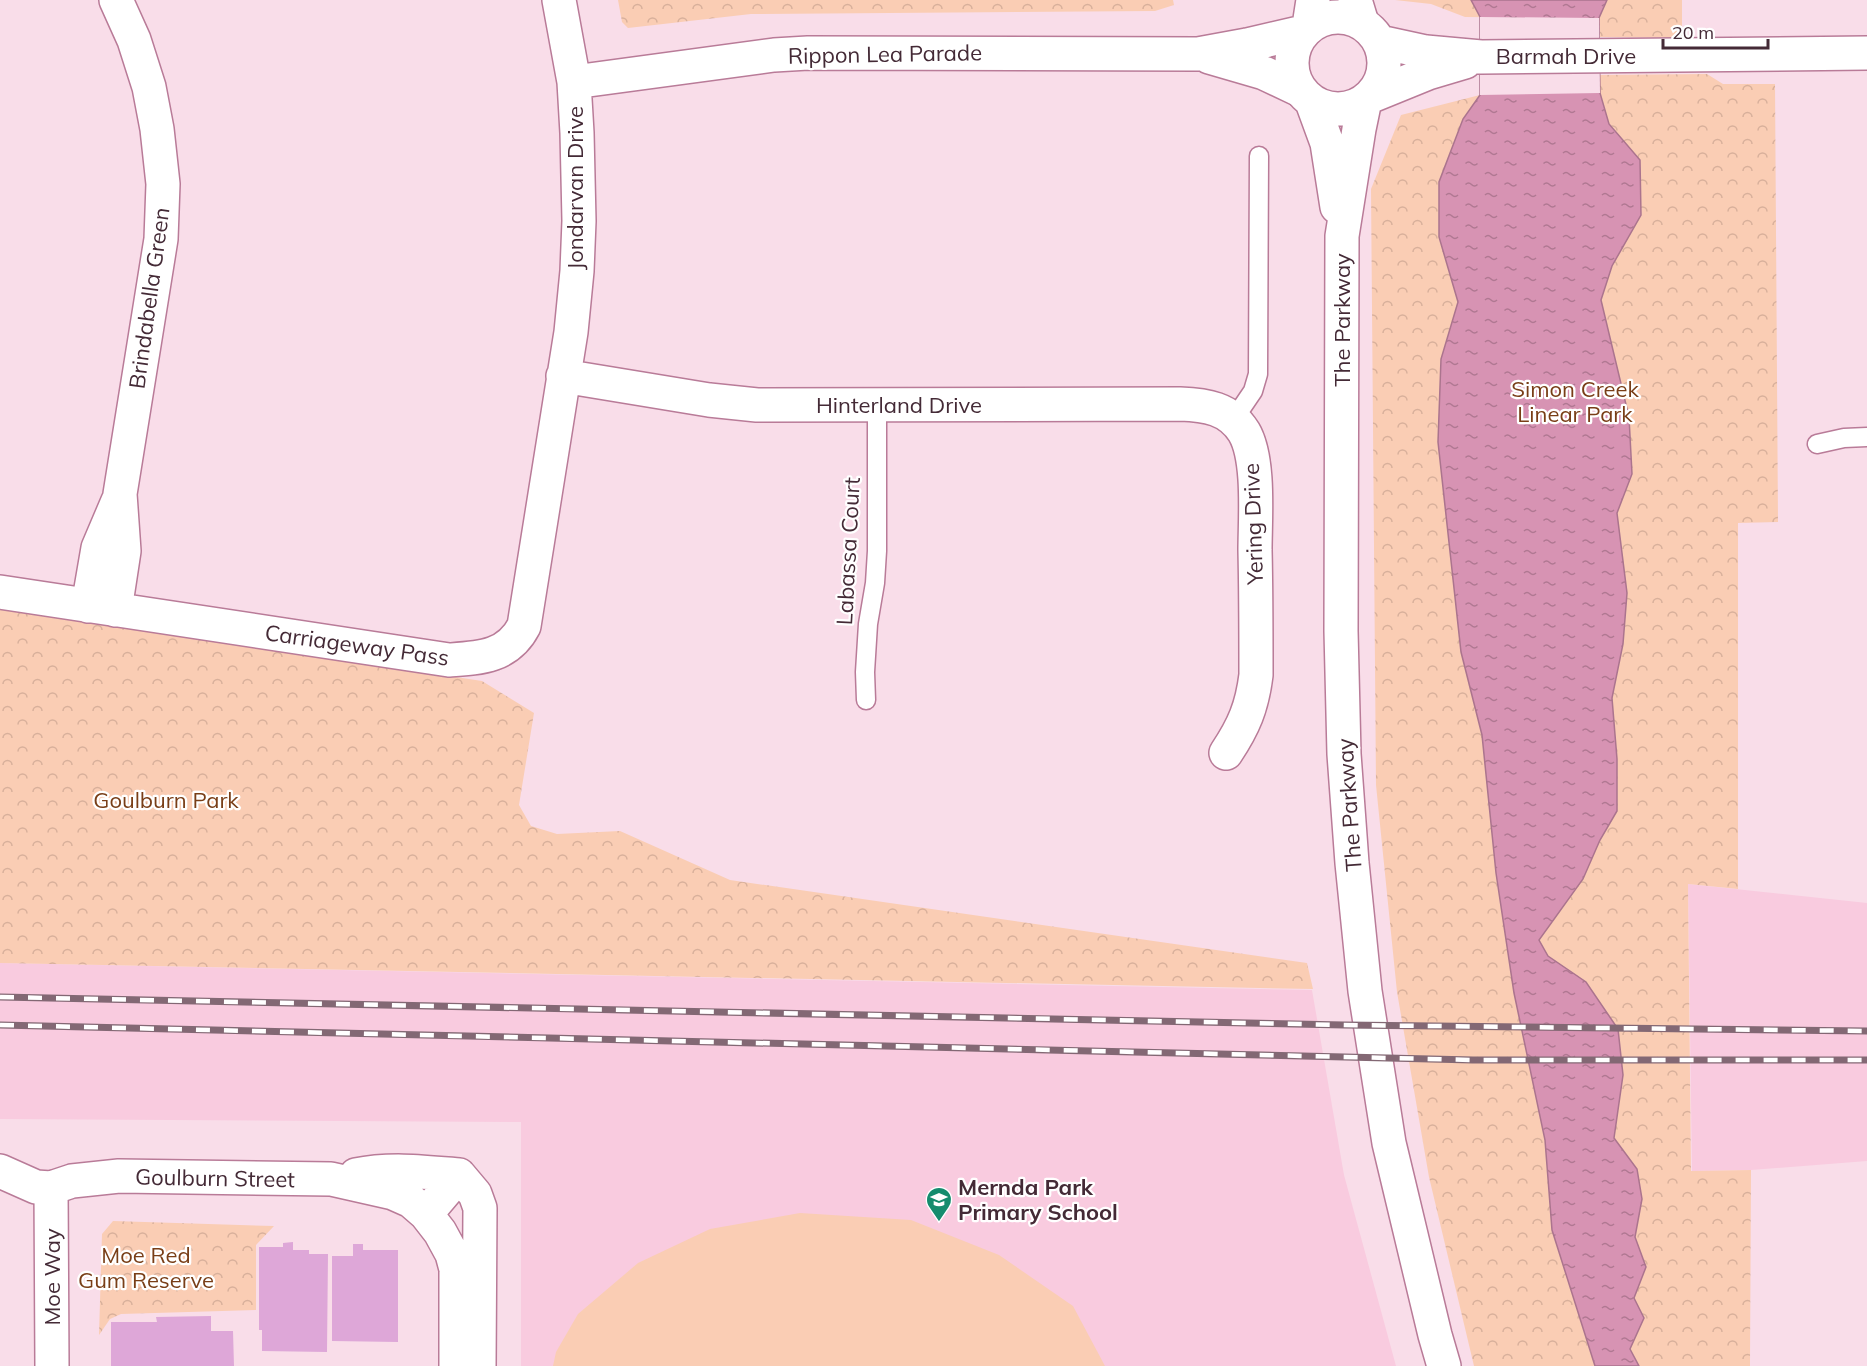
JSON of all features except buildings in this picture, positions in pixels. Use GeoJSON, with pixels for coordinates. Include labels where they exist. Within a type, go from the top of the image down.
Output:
{"type":"FeatureCollection","features":[{"type":"Feature","properties":{"kind":"street","name":"Brindabella Green"},"geometry":{"type":"LineString","coordinates":[[102,608],[98,548],[120,494],[161,239],[163,184],[157,129],[149,87],[134,40],[116,0]]}},
{"type":"Feature","properties":{"kind":"street","name":"Jondarvan Drive"},"geometry":{"type":"LineString","coordinates":[[559,0],[574,82],[579,221],[571,332],[563,376]]}},
{"type":"Feature","properties":{"kind":"street"},"geometry":{"type":"LineString","coordinates":[[1335,16],[1366,22],[1384,56],[1384,71],[1379,85],[1367,98],[1353,107],[1325,108],[1306,96],[1294,76],[1292,60],[1295,45],[1309,19],[1335,16]]}},
{"type":"Feature","properties":{"kind":"street","name":"Rippon Lea Parade"},"geometry":{"type":"LineString","coordinates":[[574,82],[774,55],[808,53],[1198,54],[1247,45],[1309,19]]}},
{"type":"Feature","properties":{"kind":"street","name":"Barmah Drive"},"geometry":{"type":"LineString","coordinates":[[1366,22],[1426,52],[1481,57],[1867,53]]}},
{"type":"Feature","properties":{"kind":"street","name":"Rippon Lea Parade"},"geometry":{"type":"LineString","coordinates":[[1198,54],[1264,73],[1306,96]]}},
{"type":"Feature","properties":{"kind":"street","name":"Barmah Drive"},"geometry":{"type":"LineString","coordinates":[[1367,98],[1428,73],[1481,57]]}},
{"type":"Feature","properties":{"kind":"street","name":"The Parkway"},"geometry":{"type":"LineString","coordinates":[[1306,96],[1327,143],[1342,236]]}},
{"type":"Feature","properties":{"kind":"street","name":"The Parkway"},"geometry":{"type":"LineString","coordinates":[[1367,98],[1359,129],[1342,236],[1341,631],[1344,754],[1365,991],[1389,1143],[1444,1366]]}},
{"type":"Feature","properties":{"kind":"street","name":"Hinterland Drive"},"geometry":{"type":"LineString","coordinates":[[563,376],[709,400],[757,405],[1180,404],[1209,406],[1223,411],[1234,419]]}},
{"type":"Feature","properties":{"kind":"street","name":"Carriageway Pass"},"geometry":{"type":"LineString","coordinates":[[0,592],[449,660],[474,658],[501,651],[518,639],[524,626],[563,376]]}},
{"type":"Feature","properties":{"kind":"street","name":"Yering Drive"},"geometry":{"type":"LineString","coordinates":[[1226,753],[1242,729],[1253,702],[1256,675],[1254,473],[1251,449],[1234,419]]}},
{"type":"Feature","properties":{"kind":"street","name":"Goulburn Street"},"geometry":{"type":"LineString","coordinates":[[0,1171],[36,1187],[51,1188],[72,1181],[119,1176],[331,1179],[393,1193],[411,1201],[426,1214],[440,1232],[452,1254],[456,1269],[456,1366]]}},
{"type":"Feature","properties":{"kind":"street"},"geometry":{"type":"LineString","coordinates":[[331,1179],[376,1171],[459,1175],[475,1194],[480,1208],[479,1366]]}},
{"type":"Feature","properties":{"kind":"street"},"geometry":{"type":"LineString","coordinates":[[426,1214],[459,1175]]}},
{"type":"Feature","properties":{"kind":"street","name":"Moe Way"},"geometry":{"type":"LineString","coordinates":[[51,1188],[52,1366]]}},
{"type":"Feature","properties":{"kind":"lane"},"geometry":{"type":"LineString","coordinates":[[1234,419],[1253,391],[1258,374],[1258,156]]}},
{"type":"Feature","properties":{"kind":"lane","name":"Labassa Court"},"geometry":{"type":"LineString","coordinates":[[866,700],[868,624],[875,583],[877,551],[877,405]]}},
{"type":"Feature","properties":{"kind":"lane"},"geometry":{"type":"LineString","coordinates":[[1817,444],[1844,438],[1867,437]]}},
{"type":"Feature","properties":{"kind":"shaded area"},"geometry":{"type":"Polygon","coordinates":[[[1688,884],[1867,903],[1867,1161],[1751,1170],[1692,1171],[1688,884]]]}},
{"type":"Feature","properties":{"kind":"shaded area"},"geometry":{"type":"Polygon","coordinates":[[[0,963],[1312,990],[1344,1175],[1396,1366],[521,1366],[521,1122],[0,1119],[0,963]]]}},
{"type":"Feature","properties":{"kind":"green space"},"geometry":{"type":"Polygon","coordinates":[[[618,0],[1173,0],[1174,5],[1155,11],[751,14],[628,28],[622,22],[618,0]]]}},
{"type":"Feature","properties":{"kind":"green space"},"geometry":{"type":"Polygon","coordinates":[[[1395,0],[1682,0],[1682,38],[1600,37],[1599,18],[1465,17],[1431,4],[1395,0]]]}},
{"type":"Feature","properties":{"kind":"green space","name":"Simon Creek Linear Park"},"geometry":{"type":"Polygon","coordinates":[[[1707,74],[1723,84],[1775,84],[1778,522],[1738,523],[1738,889],[1688,884],[1691,1171],[1751,1170],[1750,1366],[1474,1366],[1429,1177],[1397,992],[1376,785],[1371,189],[1401,115],[1480,95],[1600,93],[1600,75],[1707,74]]]}},
{"type":"Feature","properties":{"kind":"green space","name":"Goulburn Park"},"geometry":{"type":"Polygon","coordinates":[[[0,607],[482,681],[534,713],[519,805],[531,826],[557,834],[620,831],[730,880],[1307,963],[1313,989],[0,963],[0,607]]]}},
{"type":"Feature","properties":{"kind":"green space"},"geometry":{"type":"Polygon","coordinates":[[[800,1213],[911,1220],[999,1255],[1073,1306],[1105,1366],[553,1366],[556,1352],[578,1314],[638,1263],[710,1229],[800,1213]]]}},
{"type":"Feature","properties":{"kind":"green space","name":"Moe Red Gum Reserve"},"geometry":{"type":"Polygon","coordinates":[[[113,1221],[274,1226],[256,1245],[256,1310],[121,1314],[110,1319],[99,1335],[102,1234],[113,1221]]]}},
{"type":"Feature","properties":{"kind":"water"},"geometry":{"type":"Polygon","coordinates":[[[1471,0],[1607,0],[1599,18],[1600,93],[1609,124],[1640,160],[1641,215],[1612,266],[1601,300],[1629,417],[1632,474],[1617,513],[1627,593],[1623,644],[1612,698],[1617,759],[1617,811],[1600,840],[1583,879],[1539,940],[1548,956],[1586,982],[1618,1029],[1623,1075],[1614,1138],[1637,1169],[1642,1199],[1635,1237],[1646,1267],[1634,1298],[1644,1318],[1630,1349],[1639,1366],[1595,1366],[1552,1230],[1545,1140],[1514,993],[1496,873],[1482,735],[1461,652],[1438,442],[1441,359],[1458,302],[1439,237],[1439,182],[1463,119],[1480,95],[1480,17],[1471,0]]]}},
{"type":"Feature","properties":{"kind":"pier"},"geometry":{"type":"Polygon","coordinates":[[[1480,17],[1599,18],[1600,93],[1480,95],[1480,17]]]}},
{"type":"Feature","properties":{"kind":"railway"},"geometry":{"type":"LineString","coordinates":[[0,997],[1344,1025],[1867,1031]]}},
{"type":"Feature","properties":{"kind":"railway"},"geometry":{"type":"LineString","coordinates":[[0,1025],[1473,1060],[1867,1060]]}},
{"type":"Feature","properties":{"kind":"place","name":"Mernda Park Primary School"},"geometry":{"type":"Point","coordinates":[939,1223]}}]}
